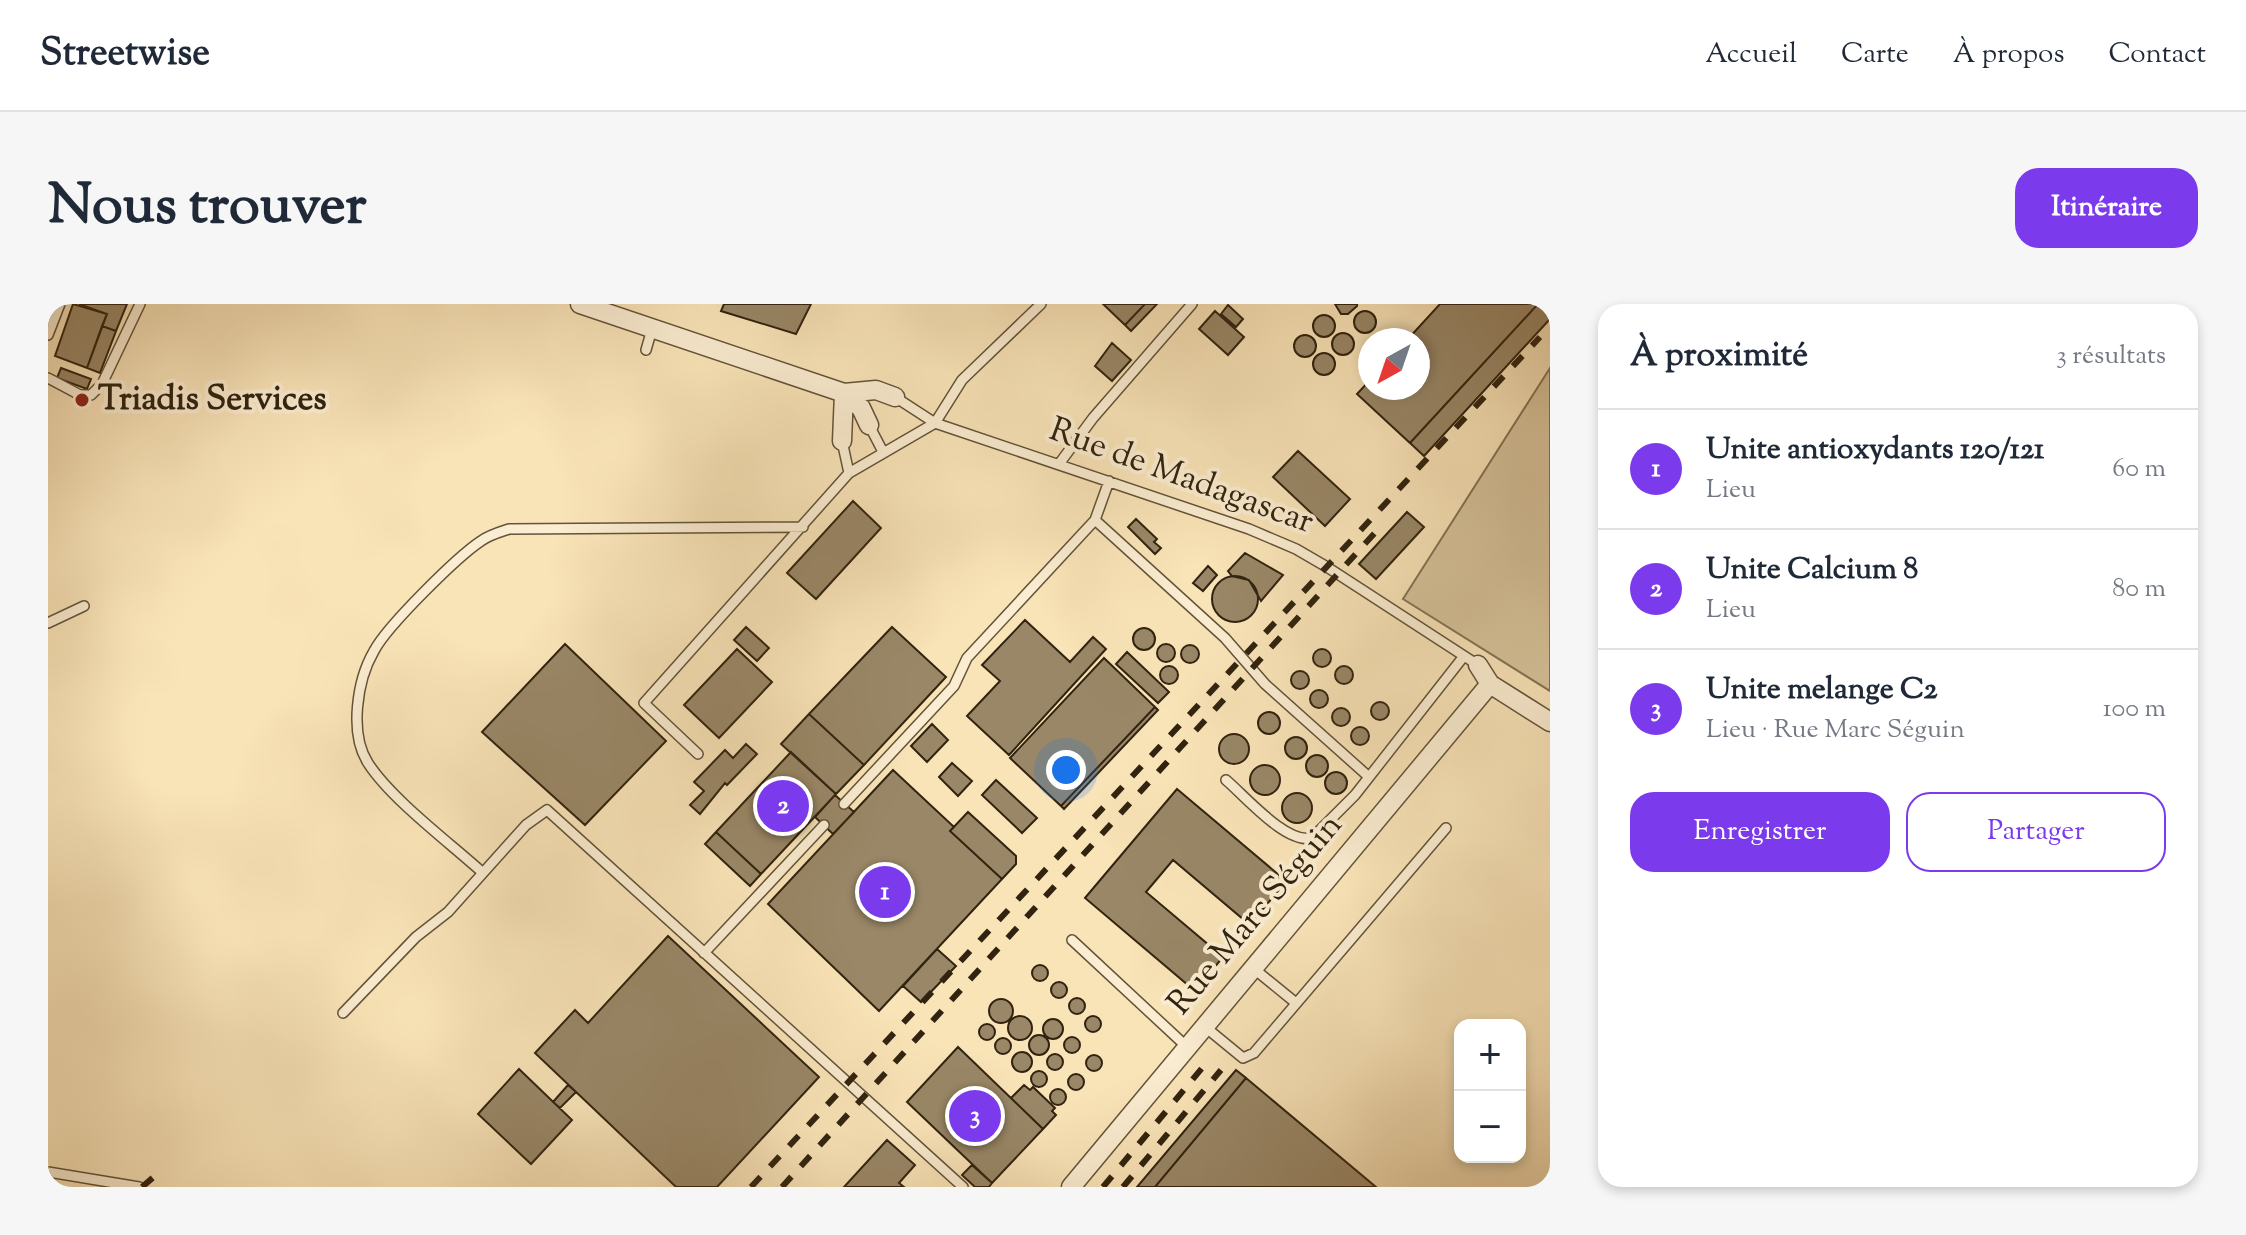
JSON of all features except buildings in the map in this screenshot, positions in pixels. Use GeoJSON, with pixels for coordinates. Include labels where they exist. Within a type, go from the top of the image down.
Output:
{"type":"FeatureCollection","features":[{"type":"Feature","properties":{"kind":"street"},"geometry":{"type":"LineString","coordinates":[[580,304],[844,393],[861,408],[869,425]]}},
{"type":"Feature","properties":{"kind":"street"},"geometry":{"type":"LineString","coordinates":[[844,393],[876,390],[895,397]]}},
{"type":"Feature","properties":{"kind":"street"},"geometry":{"type":"LineString","coordinates":[[842,441],[844,393]]}},
{"type":"Feature","properties":{"kind":"street","name":"Rue de Madagascar"},"geometry":{"type":"LineString","coordinates":[[1471,660],[1490,684],[1550,722]]}},
{"type":"Feature","properties":{"kind":"street","name":"Rue Marc Séguin"},"geometry":{"type":"LineString","coordinates":[[1071,1187],[1490,684]]}},
{"type":"Feature","properties":{"kind":"lane"},"geometry":{"type":"LineString","coordinates":[[48,335],[60,304]]}},
{"type":"Feature","properties":{"kind":"lane"},"geometry":{"type":"LineString","coordinates":[[48,378],[80,395],[91,395],[102,384],[140,304]]}},
{"type":"Feature","properties":{"kind":"lane"},"geometry":{"type":"LineString","coordinates":[[698,754],[644,703],[849,473],[882,450],[935,423],[962,380],[1041,304]]}},
{"type":"Feature","properties":{"kind":"lane"},"geometry":{"type":"LineString","coordinates":[[1059,464],[1093,418],[1192,304]]}},
{"type":"Feature","properties":{"kind":"lane"},"geometry":{"type":"LineString","coordinates":[[646,350],[652,329]]}},
{"type":"Feature","properties":{"kind":"lane","name":"Rue de Madagascar"},"geometry":{"type":"LineString","coordinates":[[895,397],[935,423],[1109,481],[1296,549],[1471,660]]}},
{"type":"Feature","properties":{"kind":"lane"},"geometry":{"type":"LineString","coordinates":[[869,425],[882,450]]}},
{"type":"Feature","properties":{"kind":"lane"},"geometry":{"type":"LineString","coordinates":[[842,441],[849,473]]}},
{"type":"Feature","properties":{"kind":"lane"},"geometry":{"type":"LineString","coordinates":[[844,804],[954,686],[967,658],[1095,520],[1109,481]]}},
{"type":"Feature","properties":{"kind":"lane"},"geometry":{"type":"LineString","coordinates":[[1095,520],[1225,638],[1265,684],[1369,777]]}},
{"type":"Feature","properties":{"kind":"lane"},"geometry":{"type":"LineString","coordinates":[[483,873],[381,780],[363,753],[356,732],[366,668],[386,635],[464,553],[484,538],[509,529],[803,527]]}},
{"type":"Feature","properties":{"kind":"lane"},"geometry":{"type":"LineString","coordinates":[[48,623],[84,606]]}},
{"type":"Feature","properties":{"kind":"lane"},"geometry":{"type":"LineString","coordinates":[[1226,780],[1285,832],[1303,840],[1324,830],[1471,660]]}},
{"type":"Feature","properties":{"kind":"lane"},"geometry":{"type":"LineString","coordinates":[[343,1013],[416,937],[448,912],[526,825],[547,810],[963,1187]]}},
{"type":"Feature","properties":{"kind":"lane"},"geometry":{"type":"LineString","coordinates":[[704,953],[824,825]]}},
{"type":"Feature","properties":{"kind":"lane"},"geometry":{"type":"LineString","coordinates":[[1204,1026],[1238,1054],[1249,1057],[1446,828]]}},
{"type":"Feature","properties":{"kind":"lane"},"geometry":{"type":"LineString","coordinates":[[1072,940],[1187,1047]]}},
{"type":"Feature","properties":{"kind":"lane"},"geometry":{"type":"LineString","coordinates":[[1253,968],[1296,1003]]}},
{"type":"Feature","properties":{"kind":"lane"},"geometry":{"type":"LineString","coordinates":[[48,1172],[139,1187]]}},
{"type":"Feature","properties":{"kind":"shaded area"},"geometry":{"type":"Polygon","coordinates":[[[1550,368],[1550,691],[1403,599],[1550,368]]]}},
{"type":"Feature","properties":{"kind":"railway"},"geometry":{"type":"LineString","coordinates":[[751,1187],[1540,337]]}},
{"type":"Feature","properties":{"kind":"railway"},"geometry":{"type":"LineString","coordinates":[[782,1187],[1382,525]]}},
{"type":"Feature","properties":{"kind":"railway"},"geometry":{"type":"LineString","coordinates":[[1103,1187],[1208,1061]]}},
{"type":"Feature","properties":{"kind":"railway"},"geometry":{"type":"LineString","coordinates":[[1123,1187],[1221,1070]]}},
{"type":"Feature","properties":{"kind":"railway"},"geometry":{"type":"LineString","coordinates":[[142,1187],[156,1175]]}},
{"type":"Feature","properties":{"kind":"place","name":"Triadis Services"},"geometry":{"type":"Point","coordinates":[82,400]}},
{"type":"Feature","properties":{"kind":"place","name":"Unite Calcium 8"},"geometry":{"type":"Point","coordinates":[783,806]}},
{"type":"Feature","properties":{"kind":"place","name":"Unite antioxydants 120/121"},"geometry":{"type":"Point","coordinates":[885,892]}},
{"type":"Feature","properties":{"kind":"place","name":"Unite melange C2"},"geometry":{"type":"Point","coordinates":[975,1116]}}]}
